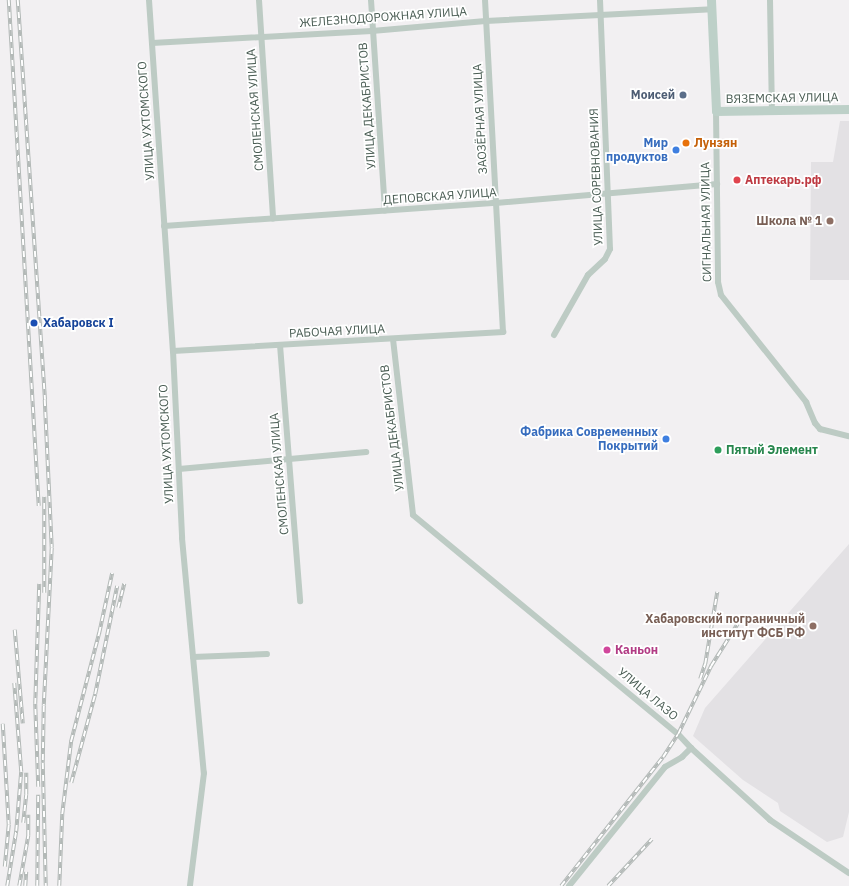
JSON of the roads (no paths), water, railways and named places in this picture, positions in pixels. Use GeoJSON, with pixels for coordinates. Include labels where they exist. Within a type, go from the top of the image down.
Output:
{"type":"FeatureCollection","features":[{"type":"Feature","properties":{"kind":"street","name":"УЛИЦА УХТОМСКОГО"},"geometry":{"type":"LineString","coordinates":[[149,0],[173,351],[182,538],[204,773],[190,886]]}},
{"type":"Feature","properties":{"kind":"street","name":"СМОЛЕНСКАЯ УЛИЦА"},"geometry":{"type":"LineString","coordinates":[[259,0],[273,219]]}},
{"type":"Feature","properties":{"kind":"street","name":"УЛИЦА ДЕКАБРИСТОВ"},"geometry":{"type":"LineString","coordinates":[[371,0],[385,211]]}},
{"type":"Feature","properties":{"kind":"street","name":"ЗАОЗЁРНАЯ УЛИЦА"},"geometry":{"type":"LineString","coordinates":[[485,0],[502,332]]}},
{"type":"Feature","properties":{"kind":"street","name":"УЛИЦА СОРЕВНОВАНИЯ"},"geometry":{"type":"LineString","coordinates":[[554,335],[588,275],[606,259],[610,249],[609,193],[600,0]]}},
{"type":"Feature","properties":{"kind":"street"},"geometry":{"type":"LineString","coordinates":[[770,0],[772,110]]}},
{"type":"Feature","properties":{"kind":"street","name":"ЖЕЛЕЗНОДОРОЖНАЯ УЛИЦА"},"geometry":{"type":"LineString","coordinates":[[152,43],[372,31],[486,21],[600,15],[712,4]]}},
{"type":"Feature","properties":{"kind":"street","name":"СИГНАЛЬНАЯ УЛИЦА"},"geometry":{"type":"LineString","coordinates":[[712,4],[716,111],[718,282],[721,295],[806,402],[815,424],[820,429],[849,436]]}},
{"type":"Feature","properties":{"kind":"street","name":"ВЯЗЕМСКАЯ УЛИЦА"},"geometry":{"type":"LineString","coordinates":[[716,111],[849,109]]}},
{"type":"Feature","properties":{"kind":"street","name":"ДЕПОВСКАЯ УЛИЦА"},"geometry":{"type":"LineString","coordinates":[[164,226],[496,203],[717,184]]}},
{"type":"Feature","properties":{"kind":"street","name":"РАБОЧАЯ УЛИЦА"},"geometry":{"type":"LineString","coordinates":[[173,351],[502,332]]}},
{"type":"Feature","properties":{"kind":"street","name":"УЛИЦА ДЕКАБРИСТОВ"},"geometry":{"type":"LineString","coordinates":[[393,339],[413,515]]}},
{"type":"Feature","properties":{"kind":"street","name":"СМОЛЕНСКАЯ УЛИЦА"},"geometry":{"type":"LineString","coordinates":[[280,345],[300,601]]}},
{"type":"Feature","properties":{"kind":"street"},"geometry":{"type":"LineString","coordinates":[[179,469],[366,452]]}},
{"type":"Feature","properties":{"kind":"street","name":"УЛИЦА ЛАЗО"},"geometry":{"type":"LineString","coordinates":[[413,515],[672,729],[770,820],[849,874]]}},
{"type":"Feature","properties":{"kind":"street"},"geometry":{"type":"LineString","coordinates":[[193,657],[267,654]]}},
{"type":"Feature","properties":{"kind":"street"},"geometry":{"type":"LineString","coordinates":[[569,886],[665,767],[682,757],[691,748]]}},
{"type":"Feature","properties":{"kind":"railway"},"geometry":{"type":"LineString","coordinates":[[9,0],[39,506]]}},
{"type":"Feature","properties":{"kind":"railway"},"geometry":{"type":"LineString","coordinates":[[18,0],[45,400],[52,548],[44,706],[43,763],[46,886]]}},
{"type":"Feature","properties":{"kind":"railway"},"geometry":{"type":"LineString","coordinates":[[44,497],[44,593]]}},
{"type":"Feature","properties":{"kind":"railway"},"geometry":{"type":"LineString","coordinates":[[59,886],[62,814],[71,741],[99,633],[112,573]]}},
{"type":"Feature","properties":{"kind":"railway"},"geometry":{"type":"LineString","coordinates":[[38,787],[35,704],[39,584]]}},
{"type":"Feature","properties":{"kind":"railway"},"geometry":{"type":"LineString","coordinates":[[118,608],[124,584]]}},
{"type":"Feature","properties":{"kind":"railway"},"geometry":{"type":"LineString","coordinates":[[71,783],[95,694],[117,586]]}},
{"type":"Feature","properties":{"kind":"railway"},"geometry":{"type":"LineString","coordinates":[[700,679],[705,664],[717,592]]}},
{"type":"Feature","properties":{"kind":"railway"},"geometry":{"type":"LineString","coordinates":[[561,886],[663,757],[678,734],[711,666],[740,620]]}},
{"type":"Feature","properties":{"kind":"railway"},"geometry":{"type":"LineString","coordinates":[[15,630],[23,724]]}},
{"type":"Feature","properties":{"kind":"railway"},"geometry":{"type":"LineString","coordinates":[[7,886],[16,831],[21,772],[14,683]]}},
{"type":"Feature","properties":{"kind":"railway"},"geometry":{"type":"LineString","coordinates":[[3,724],[9,825],[5,867]]}},
{"type":"Feature","properties":{"kind":"railway"},"geometry":{"type":"LineString","coordinates":[[23,823],[26,795],[26,773]]}},
{"type":"Feature","properties":{"kind":"railway"},"geometry":{"type":"LineString","coordinates":[[37,886],[38,795]]}},
{"type":"Feature","properties":{"kind":"railway"},"geometry":{"type":"LineString","coordinates":[[19,886],[28,836],[28,815]]}},
{"type":"Feature","properties":{"kind":"railway"},"geometry":{"type":"LineString","coordinates":[[608,886],[652,839]]}},
{"type":"Feature","properties":{"kind":"railway"},"geometry":{"type":"LineString","coordinates":[[25,886],[26,872]]}},
{"type":"Feature","properties":{"kind":"place","name":"Моисей"},"geometry":{"type":"Point","coordinates":[683,95]}},
{"type":"Feature","properties":{"kind":"place","name":"Лунзян"},"geometry":{"type":"Point","coordinates":[686,143]}},
{"type":"Feature","properties":{"kind":"place","name":"Мир продуктов"},"geometry":{"type":"Point","coordinates":[676,150]}},
{"type":"Feature","properties":{"kind":"place","name":"Аптекарь.рф"},"geometry":{"type":"Point","coordinates":[737,180]}},
{"type":"Feature","properties":{"kind":"place","name":"Школа № 1"},"geometry":{"type":"Point","coordinates":[830,221]}},
{"type":"Feature","properties":{"kind":"place","name":"Хабаровск I"},"geometry":{"type":"Point","coordinates":[34,323]}},
{"type":"Feature","properties":{"kind":"place","name":"Фабрика Современных Покрытий"},"geometry":{"type":"Point","coordinates":[666,439]}},
{"type":"Feature","properties":{"kind":"place","name":"Пятый Элемент"},"geometry":{"type":"Point","coordinates":[718,450]}},
{"type":"Feature","properties":{"kind":"place","name":"Хабаровский пограничный институт ФСБ РФ"},"geometry":{"type":"Point","coordinates":[813,626]}},
{"type":"Feature","properties":{"kind":"place","name":"Каньон"},"geometry":{"type":"Point","coordinates":[607,650]}}]}
